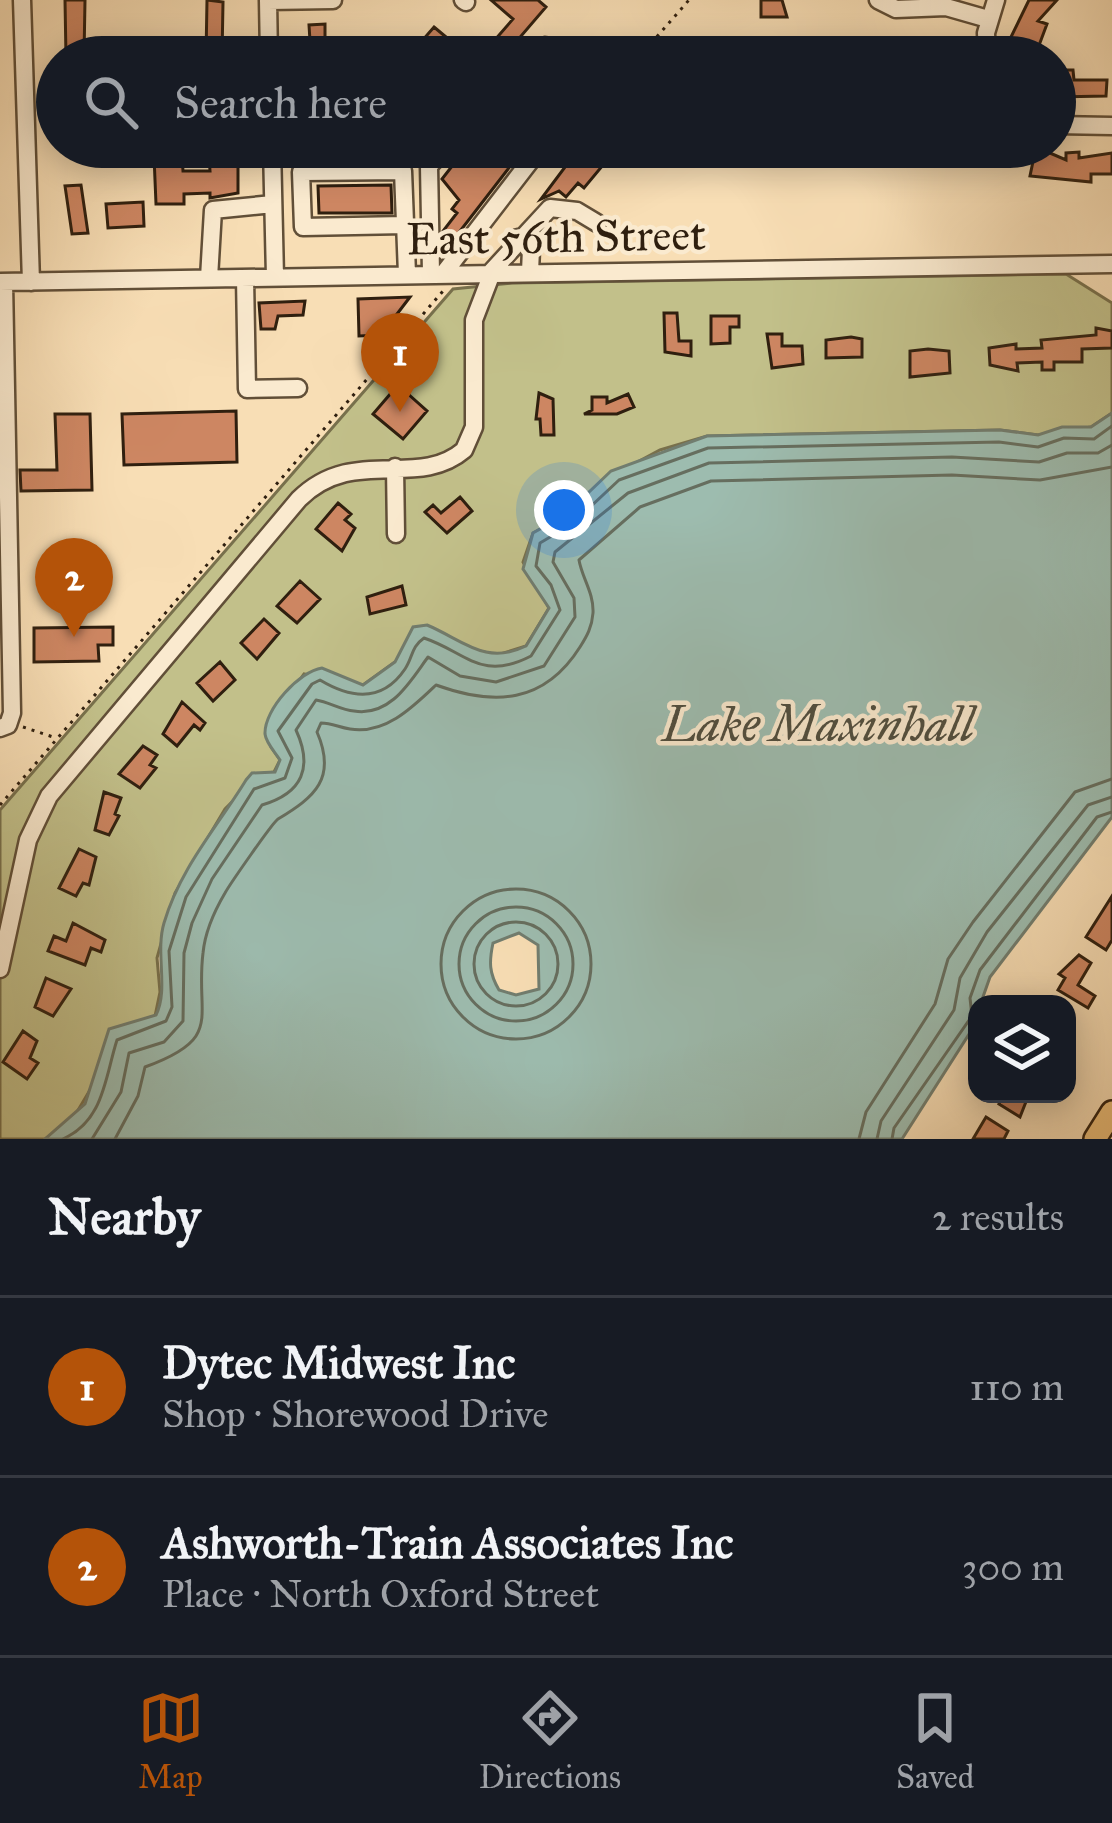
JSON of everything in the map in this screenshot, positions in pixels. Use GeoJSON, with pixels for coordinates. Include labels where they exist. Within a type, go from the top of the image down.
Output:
{"type":"FeatureCollection","features":[{"type":"Feature","properties":{"kind":"main road"},"geometry":{"type":"LineString","coordinates":[[1095,1139],[1112,1112]]}},
{"type":"Feature","properties":{"kind":"street"},"geometry":{"type":"LineString","coordinates":[[22,0],[31,282]]}},
{"type":"Feature","properties":{"kind":"street"},"geometry":{"type":"LineString","coordinates":[[269,36],[268,1],[333,0]]}},
{"type":"Feature","properties":{"kind":"street"},"geometry":{"type":"LineString","coordinates":[[878,0],[906,10],[946,7],[988,19]]}},
{"type":"Feature","properties":{"kind":"street"},"geometry":{"type":"LineString","coordinates":[[988,36],[996,0]]}},
{"type":"Feature","properties":{"kind":"street"},"geometry":{"type":"LineString","coordinates":[[1076,125],[1112,126]]}},
{"type":"Feature","properties":{"kind":"street"},"geometry":{"type":"LineString","coordinates":[[272,168],[275,277]]}},
{"type":"Feature","properties":{"kind":"street"},"geometry":{"type":"LineString","coordinates":[[429,168],[430,252],[445,268],[524,168]]}},
{"type":"Feature","properties":{"kind":"street"},"geometry":{"type":"LineString","coordinates":[[303,227],[301,172],[403,171],[407,274]]}},
{"type":"Feature","properties":{"kind":"street"},"geometry":{"type":"LineString","coordinates":[[209,278],[209,218],[218,207],[273,204]]}},
{"type":"Feature","properties":{"kind":"street"},"geometry":{"type":"LineString","coordinates":[[0,969],[28,840],[56,786],[309,489],[344,470],[446,461],[469,443],[475,418],[474,320],[491,273],[550,208],[577,211],[598,224]]}},
{"type":"Feature","properties":{"kind":"street"},"geometry":{"type":"LineString","coordinates":[[274,226],[405,225]]}},
{"type":"Feature","properties":{"kind":"street"},"geometry":{"type":"LineString","coordinates":[[518,238],[531,249],[530,272]]}},
{"type":"Feature","properties":{"kind":"street","name":"East 56th Street"},"geometry":{"type":"LineString","coordinates":[[2,282],[407,274],[445,268],[491,273],[1112,264]]}},
{"type":"Feature","properties":{"kind":"street"},"geometry":{"type":"LineString","coordinates":[[245,278],[247,389],[298,388]]}},
{"type":"Feature","properties":{"kind":"street"},"geometry":{"type":"LineString","coordinates":[[2,282],[6,505],[14,609],[4,726]]}},
{"type":"Feature","properties":{"kind":"street"},"geometry":{"type":"LineString","coordinates":[[395,467],[397,534]]}},
{"type":"Feature","properties":{"kind":"path"},"geometry":{"type":"LineString","coordinates":[[657,36],[689,0]]}},
{"type":"Feature","properties":{"kind":"path"},"geometry":{"type":"LineString","coordinates":[[0,805],[450,282],[445,268]]}},
{"type":"Feature","properties":{"kind":"path"},"geometry":{"type":"LineString","coordinates":[[4,726],[33,728],[57,739]]}},
{"type":"Feature","properties":{"kind":"shaded area"},"geometry":{"type":"Polygon","coordinates":[[[1066,274],[1112,303],[1112,413],[1091,427],[1038,435],[1000,430],[707,436],[660,450],[604,480],[565,515],[533,533],[523,562],[549,608],[526,646],[497,655],[463,647],[395,662],[363,685],[304,674],[267,726],[271,747],[280,760],[274,772],[260,774],[225,809],[175,893],[157,958],[160,992],[155,1016],[96,1080],[71,1122],[45,1139],[0,1139],[0,810],[453,289],[512,283],[1066,274]]]}},
{"type":"Feature","properties":{"kind":"water","name":"Lake Maxinhall"},"geometry":{"type":"Polygon","coordinates":[[[1112,413],[1112,817],[990,977],[984,995],[968,995],[968,1036],[902,1139],[45,1139],[85,1104],[109,1029],[156,1015],[162,934],[171,903],[246,780],[252,773],[275,772],[280,760],[266,737],[266,724],[277,703],[304,676],[322,668],[363,685],[395,662],[413,627],[427,625],[486,652],[526,646],[549,608],[523,569],[533,533],[565,515],[611,471],[707,436],[1000,430],[1038,435],[1062,427],[1091,427],[1112,413]],[[519,933],[493,943],[491,967],[499,990],[516,995],[539,989],[538,945],[519,933]]]}},
{"type":"Feature","properties":{"kind":"building"},"geometry":{"type":"Polygon","coordinates":[[[65,0],[85,0],[84,36],[66,36],[65,0]]]}},
{"type":"Feature","properties":{"kind":"building"},"geometry":{"type":"Polygon","coordinates":[[[207,0],[223,2],[222,36],[206,36],[207,0]]]}},
{"type":"Feature","properties":{"kind":"building"},"geometry":{"type":"Polygon","coordinates":[[[491,0],[538,0],[546,7],[521,36],[498,36],[513,19],[491,0]]]}},
{"type":"Feature","properties":{"kind":"building"},"geometry":{"type":"Polygon","coordinates":[[[761,0],[782,0],[787,17],[761,17],[761,0]]]}},
{"type":"Feature","properties":{"kind":"building"},"geometry":{"type":"Polygon","coordinates":[[[1029,0],[1057,0],[1038,21],[1047,24],[1042,36],[1011,36],[1029,0]]]}},
{"type":"Feature","properties":{"kind":"building"},"geometry":{"type":"Polygon","coordinates":[[[325,24],[325,36],[310,36],[309,25],[325,24]]]}},
{"type":"Feature","properties":{"kind":"building"},"geometry":{"type":"Polygon","coordinates":[[[1076,80],[1107,80],[1106,96],[1076,97],[1076,80]]]}},
{"type":"Feature","properties":{"kind":"building"},"geometry":{"type":"Polygon","coordinates":[[[1076,152],[1079,158],[1112,153],[1112,174],[1091,174],[1091,182],[1030,176],[1032,168],[1076,168],[1076,152]]]}},
{"type":"Feature","properties":{"kind":"building"},"geometry":{"type":"Polygon","coordinates":[[[154,168],[238,168],[238,193],[210,198],[210,193],[184,194],[184,204],[156,204],[154,168]]]}},
{"type":"Feature","properties":{"kind":"building"},"geometry":{"type":"Polygon","coordinates":[[[451,168],[509,168],[447,248],[443,231],[457,213],[452,209],[459,200],[442,179],[451,168]]]}},
{"type":"Feature","properties":{"kind":"building"},"geometry":{"type":"Polygon","coordinates":[[[564,168],[601,168],[584,188],[578,183],[566,197],[559,191],[541,199],[564,168]]]}},
{"type":"Feature","properties":{"kind":"building"},"geometry":{"type":"Polygon","coordinates":[[[81,185],[88,233],[72,234],[65,186],[81,185]]]}},
{"type":"Feature","properties":{"kind":"building"},"geometry":{"type":"Polygon","coordinates":[[[391,185],[392,213],[319,213],[318,186],[391,185]]]}},
{"type":"Feature","properties":{"kind":"building"},"geometry":{"type":"Polygon","coordinates":[[[143,202],[144,226],[108,228],[106,204],[143,202]]]}},
{"type":"Feature","properties":{"kind":"building"},"geometry":{"type":"Polygon","coordinates":[[[410,297],[381,335],[359,336],[358,299],[410,297]]]}},
{"type":"Feature","properties":{"kind":"building"},"geometry":{"type":"Polygon","coordinates":[[[305,301],[303,315],[278,316],[275,329],[261,329],[259,303],[305,301]]]}},
{"type":"Feature","properties":{"kind":"building"},"geometry":{"type":"Polygon","coordinates":[[[664,313],[677,313],[679,341],[691,341],[691,356],[665,352],[664,313]]]}},
{"type":"Feature","properties":{"kind":"building"},"geometry":{"type":"Polygon","coordinates":[[[711,316],[739,316],[739,327],[730,327],[730,343],[711,344],[711,316]]]}},
{"type":"Feature","properties":{"kind":"building"},"geometry":{"type":"Polygon","coordinates":[[[1096,328],[1112,331],[1112,348],[1082,349],[1082,362],[1054,362],[1054,370],[1042,370],[1042,362],[1017,363],[1018,371],[990,365],[989,348],[1016,344],[1016,349],[1042,348],[1041,340],[1096,335],[1096,328]]]}},
{"type":"Feature","properties":{"kind":"building"},"geometry":{"type":"Polygon","coordinates":[[[767,334],[782,334],[782,346],[802,346],[803,364],[772,368],[767,334]]]}},
{"type":"Feature","properties":{"kind":"building"},"geometry":{"type":"Polygon","coordinates":[[[862,339],[862,357],[826,358],[826,340],[862,339]]]}},
{"type":"Feature","properties":{"kind":"building"},"geometry":{"type":"Polygon","coordinates":[[[910,351],[949,351],[950,373],[910,377],[910,351]]]}},
{"type":"Feature","properties":{"kind":"building"},"geometry":{"type":"Polygon","coordinates":[[[398,385],[427,411],[403,439],[373,414],[398,385]]]}},
{"type":"Feature","properties":{"kind":"building"},"geometry":{"type":"Polygon","coordinates":[[[539,393],[553,399],[554,435],[541,435],[540,419],[536,419],[539,393]]]}},
{"type":"Feature","properties":{"kind":"building"},"geometry":{"type":"Polygon","coordinates":[[[628,394],[634,407],[617,414],[584,414],[592,410],[592,397],[607,397],[607,403],[628,394]]]}},
{"type":"Feature","properties":{"kind":"building"},"geometry":{"type":"Polygon","coordinates":[[[236,411],[237,462],[124,465],[122,414],[236,411]]]}},
{"type":"Feature","properties":{"kind":"building"},"geometry":{"type":"Polygon","coordinates":[[[55,414],[90,414],[92,490],[21,491],[20,470],[57,470],[55,414]]]}},
{"type":"Feature","properties":{"kind":"building"},"geometry":{"type":"Polygon","coordinates":[[[460,497],[472,511],[447,533],[425,512],[433,505],[441,513],[460,497]]]}},
{"type":"Feature","properties":{"kind":"building"},"geometry":{"type":"Polygon","coordinates":[[[338,503],[351,514],[345,520],[355,528],[342,551],[316,529],[338,503]]]}},
{"type":"Feature","properties":{"kind":"building"},"geometry":{"type":"Polygon","coordinates":[[[300,581],[320,599],[297,623],[277,606],[300,581]]]}},
{"type":"Feature","properties":{"kind":"building"},"geometry":{"type":"Polygon","coordinates":[[[402,586],[406,605],[370,614],[367,597],[402,586]]]}},
{"type":"Feature","properties":{"kind":"building"},"geometry":{"type":"Polygon","coordinates":[[[264,619],[279,633],[257,659],[241,643],[264,619]]]}},
{"type":"Feature","properties":{"kind":"building"},"geometry":{"type":"Polygon","coordinates":[[[113,627],[113,645],[98,645],[99,661],[34,662],[34,628],[113,627]]]}},
{"type":"Feature","properties":{"kind":"building"},"geometry":{"type":"Polygon","coordinates":[[[220,662],[235,680],[213,701],[197,683],[220,662]]]}},
{"type":"Feature","properties":{"kind":"building"},"geometry":{"type":"Polygon","coordinates":[[[182,702],[205,723],[200,730],[194,725],[177,746],[163,734],[182,702]]]}},
{"type":"Feature","properties":{"kind":"building"},"geometry":{"type":"Polygon","coordinates":[[[143,746],[157,755],[150,765],[156,768],[140,788],[119,774],[143,746]]]}},
{"type":"Feature","properties":{"kind":"building"},"geometry":{"type":"Polygon","coordinates":[[[104,792],[121,798],[115,814],[119,816],[109,835],[95,830],[104,792]]]}},
{"type":"Feature","properties":{"kind":"building"},"geometry":{"type":"Polygon","coordinates":[[[79,849],[96,857],[89,885],[83,883],[76,896],[59,888],[79,849]]]}},
{"type":"Feature","properties":{"kind":"building"},"geometry":{"type":"Polygon","coordinates":[[[1112,896],[1112,940],[1106,950],[1086,937],[1112,896]]]}},
{"type":"Feature","properties":{"kind":"building"},"geometry":{"type":"Polygon","coordinates":[[[73,923],[105,940],[101,952],[91,948],[85,965],[48,951],[54,936],[66,941],[73,923]]]}},
{"type":"Feature","properties":{"kind":"building"},"geometry":{"type":"Polygon","coordinates":[[[1079,955],[1091,963],[1078,985],[1095,996],[1088,1008],[1076,1001],[1076,995],[1058,990],[1065,978],[1059,974],[1079,955]]]}},
{"type":"Feature","properties":{"kind":"building"},"geometry":{"type":"Polygon","coordinates":[[[46,978],[71,989],[53,1016],[35,1007],[46,978]]]}},
{"type":"Feature","properties":{"kind":"building"},"geometry":{"type":"Polygon","coordinates":[[[23,1031],[37,1041],[30,1058],[38,1063],[27,1079],[3,1062],[23,1031]]]}},
{"type":"Feature","properties":{"kind":"building"},"geometry":{"type":"Polygon","coordinates":[[[1000,1103],[1025,1103],[1020,1117],[1000,1103]]]}},
{"type":"Feature","properties":{"kind":"building"},"geometry":{"type":"Polygon","coordinates":[[[986,1117],[1008,1131],[1004,1139],[973,1139],[986,1117]]]}},
{"type":"Feature","properties":{"kind":"place","name":"Dytec Midwest Inc"},"geometry":{"type":"Point","coordinates":[400,412]}},
{"type":"Feature","properties":{"kind":"place","name":"Ashworth-Train Associates Inc"},"geometry":{"type":"Point","coordinates":[74,637]}}]}
